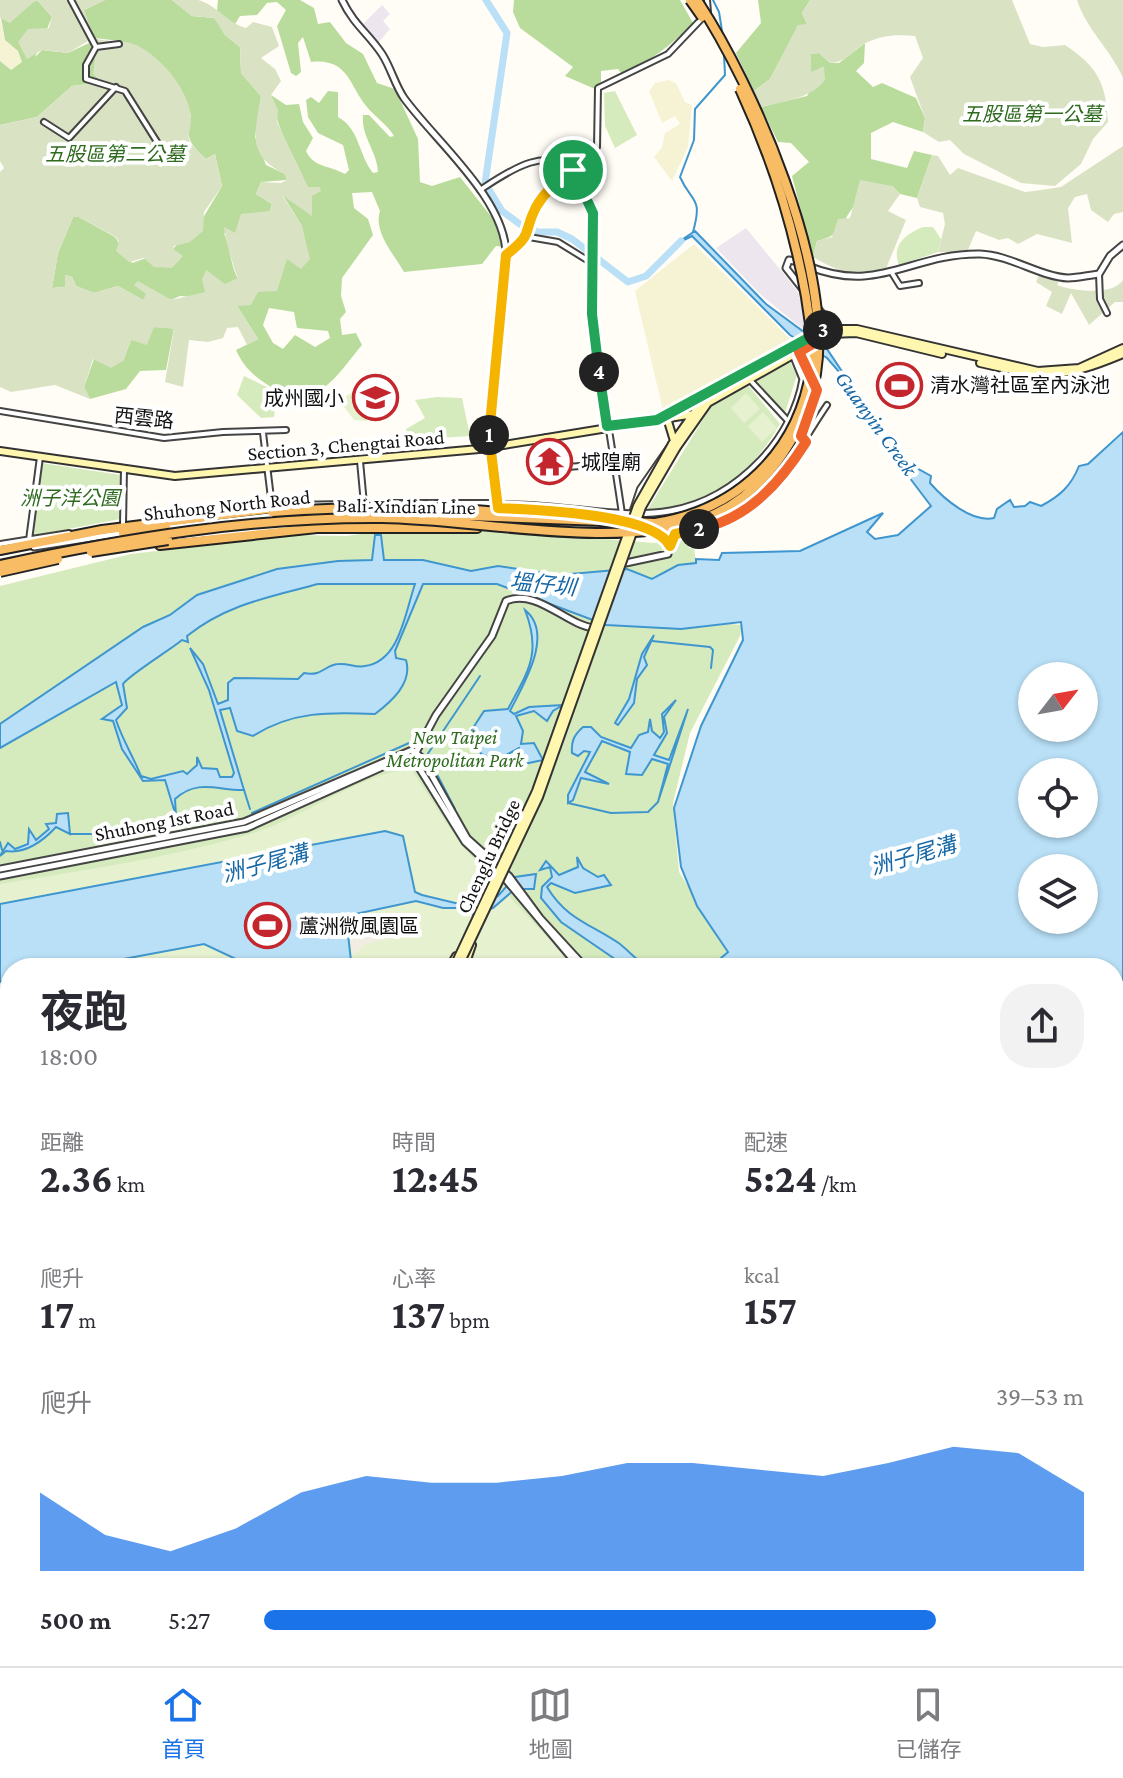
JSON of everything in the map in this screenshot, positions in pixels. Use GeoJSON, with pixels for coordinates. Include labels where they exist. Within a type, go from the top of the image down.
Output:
{"type":"FeatureCollection","features":[{"type":"Feature","properties":{"kind":"highway","name":"Bali-Xindian Line"},"geometry":{"type":"LineString","coordinates":[[1,559],[117,538],[303,516],[385,513],[655,523],[692,516],[727,500],[771,462],[787,438],[806,391],[811,369],[810,324],[781,187],[738,83],[690,0]]}},
{"type":"Feature","properties":{"kind":"highway","name":"Bali-Xindian Line"},"geometry":{"type":"LineString","coordinates":[[1,559],[286,522],[379,518],[633,532],[701,520],[739,501],[771,470],[800,428],[816,371],[816,319],[797,222],[754,104],[697,0]]}},
{"type":"Feature","properties":{"kind":"highway"},"geometry":{"type":"LineString","coordinates":[[123,529],[272,509],[370,505],[435,506],[559,521]]}},
{"type":"Feature","properties":{"kind":"highway"},"geometry":{"type":"LineString","coordinates":[[1,559],[102,530],[285,507],[302,512]]}},
{"type":"Feature","properties":{"kind":"highway"},"geometry":{"type":"LineString","coordinates":[[114,546],[130,549],[242,535],[376,526],[534,528]]}},
{"type":"Feature","properties":{"kind":"highway"},"geometry":{"type":"LineString","coordinates":[[1,559],[109,549],[276,527]]}},
{"type":"Feature","properties":{"kind":"main road"},"geometry":{"type":"LineString","coordinates":[[657,420],[830,331],[864,335],[1037,375],[1080,372],[1123,351]]}},
{"type":"Feature","properties":{"kind":"main road","name":"Section 3, Chengtai Road"},"geometry":{"type":"LineString","coordinates":[[0,451],[175,476],[488,447],[697,413],[708,403],[797,349]]}},
{"type":"Feature","properties":{"kind":"main road"},"geometry":{"type":"LineString","coordinates":[[674,443],[703,400],[740,376]]}},
{"type":"Feature","properties":{"kind":"main road"},"geometry":{"type":"LineString","coordinates":[[667,418],[674,443]]}},
{"type":"Feature","properties":{"kind":"main road","name":"Chenglu Bridge"},"geometry":{"type":"LineString","coordinates":[[460,958],[536,791],[637,506],[674,443]]}},
{"type":"Feature","properties":{"kind":"main road","name":"Chenglu Bridge"},"geometry":{"type":"LineString","coordinates":[[462,958],[539,797],[642,507],[674,443]]}},
{"type":"Feature","properties":{"kind":"street"},"geometry":{"type":"LineString","coordinates":[[71,0],[96,47]]}},
{"type":"Feature","properties":{"kind":"street"},"geometry":{"type":"LineString","coordinates":[[263,431],[272,509],[364,504],[498,506],[488,447],[506,255],[504,231],[459,160],[402,96],[380,51],[356,26],[342,0]]}},
{"type":"Feature","properties":{"kind":"street"},"geometry":{"type":"LineString","coordinates":[[506,255],[528,237],[531,222],[548,190],[597,147],[598,88],[673,51],[708,12],[707,0]]}},
{"type":"Feature","properties":{"kind":"street"},"geometry":{"type":"LineString","coordinates":[[96,47],[119,44]]}},
{"type":"Feature","properties":{"kind":"street"},"geometry":{"type":"LineString","coordinates":[[96,47],[86,65],[86,79],[116,87],[130,96],[164,153]]}},
{"type":"Feature","properties":{"kind":"street"},"geometry":{"type":"LineString","coordinates":[[44,122],[69,138],[116,87]]}},
{"type":"Feature","properties":{"kind":"street"},"geometry":{"type":"LineString","coordinates":[[480,190],[513,169],[552,160],[573,170],[592,210],[592,314],[622,514]]}},
{"type":"Feature","properties":{"kind":"street"},"geometry":{"type":"LineString","coordinates":[[528,237],[558,242],[592,263]]}},
{"type":"Feature","properties":{"kind":"street"},"geometry":{"type":"LineString","coordinates":[[1107,313],[1100,299],[1099,274],[1123,245]]}},
{"type":"Feature","properties":{"kind":"street"},"geometry":{"type":"LineString","coordinates":[[830,331],[786,263],[794,260],[841,276],[872,277],[934,257],[981,254],[1066,278],[1099,274]]}},
{"type":"Feature","properties":{"kind":"street"},"geometry":{"type":"LineString","coordinates":[[892,273],[900,286],[919,283]]}},
{"type":"Feature","properties":{"kind":"street","name":"Shuhong North Road"},"geometry":{"type":"LineString","coordinates":[[0,544],[302,512],[498,506],[593,509],[641,516],[677,511],[721,494],[766,454],[788,422],[803,379],[797,349]]}},
{"type":"Feature","properties":{"kind":"street","name":"Shuhong North Road"},"geometry":{"type":"LineString","coordinates":[[1,559],[276,527],[340,522],[434,522],[498,506],[661,529],[704,522],[736,507],[770,479],[801,436],[817,390],[797,349]]}},
{"type":"Feature","properties":{"kind":"street"},"geometry":{"type":"LineString","coordinates":[[748,378],[806,442]]}},
{"type":"Feature","properties":{"kind":"street"},"geometry":{"type":"LineString","coordinates":[[507,878],[465,842],[413,758],[436,715],[489,641],[506,601],[537,602],[589,628],[597,625],[617,569],[625,561],[665,556],[675,534],[721,525],[755,503],[781,479],[827,405]]}},
{"type":"Feature","properties":{"kind":"street","name":"西雲路"},"geometry":{"type":"LineString","coordinates":[[0,411],[164,438],[286,430]]}},
{"type":"Feature","properties":{"kind":"street"},"geometry":{"type":"LineString","coordinates":[[670,546],[664,537],[638,525],[685,430]]}},
{"type":"Feature","properties":{"kind":"street"},"geometry":{"type":"LineString","coordinates":[[546,437],[556,468],[615,463]]}},
{"type":"Feature","properties":{"kind":"street"},"geometry":{"type":"LineString","coordinates":[[629,523],[629,515],[640,489],[674,443]]}},
{"type":"Feature","properties":{"kind":"street"},"geometry":{"type":"LineString","coordinates":[[29,540],[40,457]]}},
{"type":"Feature","properties":{"kind":"street"},"geometry":{"type":"LineString","coordinates":[[360,461],[364,504]]}},
{"type":"Feature","properties":{"kind":"street"},"geometry":{"type":"LineString","coordinates":[[123,529],[124,469]]}},
{"type":"Feature","properties":{"kind":"street","name":"Shuhong North Road"},"geometry":{"type":"LineString","coordinates":[[1,559],[123,529]]}},
{"type":"Feature","properties":{"kind":"street"},"geometry":{"type":"LineString","coordinates":[[417,751],[459,827],[507,878],[572,958]]}},
{"type":"Feature","properties":{"kind":"street","name":"Shuhong 1st Road"},"geometry":{"type":"LineString","coordinates":[[0,869],[244,822],[398,753],[417,751]]}},
{"type":"Feature","properties":{"kind":"street","name":"Shuhong 1st Road"},"geometry":{"type":"LineString","coordinates":[[0,876],[247,828],[392,762],[413,758]]}},
{"type":"Feature","properties":{"kind":"street"},"geometry":{"type":"LineString","coordinates":[[517,890],[577,958]]}},
{"type":"Feature","properties":{"kind":"shaded area"},"geometry":{"type":"Polygon","coordinates":[[[382,5],[390,14],[383,21],[390,29],[378,43],[361,26],[382,5]]]}},
{"type":"Feature","properties":{"kind":"shaded area"},"geometry":{"type":"Polygon","coordinates":[[[0,18],[5,40],[18,50],[22,62],[11,70],[0,61],[0,18]]]}},
{"type":"Feature","properties":{"kind":"shaded area"},"geometry":{"type":"Polygon","coordinates":[[[668,80],[676,83],[685,102],[692,105],[688,147],[672,181],[654,157],[662,147],[665,133],[680,124],[675,116],[662,123],[649,91],[655,83],[668,80]]]}},
{"type":"Feature","properties":{"kind":"shaded area"},"geometry":{"type":"Polygon","coordinates":[[[746,228],[819,322],[805,331],[760,294],[716,248],[746,228]]]}},
{"type":"Feature","properties":{"kind":"shaded area"},"geometry":{"type":"Polygon","coordinates":[[[694,244],[790,339],[664,415],[635,291],[694,244]]]}},
{"type":"Feature","properties":{"kind":"shaded area"},"geometry":{"type":"Polygon","coordinates":[[[404,912],[405,921],[418,932],[366,944],[353,956],[347,921],[404,912]]]}},
{"type":"Feature","properties":{"kind":"green space"},"geometry":{"type":"Polygon","coordinates":[[[0,0],[36,0],[10,23],[0,18],[0,0]]]}},
{"type":"Feature","properties":{"kind":"green space"},"geometry":{"type":"Polygon","coordinates":[[[37,0],[52,17],[35,57],[42,50],[68,53],[91,42],[96,51],[94,74],[103,82],[72,86],[37,117],[0,125],[0,61],[11,70],[22,62],[18,51],[5,40],[1,18],[37,0]]]}},
{"type":"Feature","properties":{"kind":"green space","name":"五股區第二公墓"},"geometry":{"type":"Polygon","coordinates":[[[37,0],[105,0],[84,10],[94,38],[136,45],[162,64],[187,101],[191,120],[189,139],[206,159],[215,154],[222,186],[204,212],[203,231],[190,242],[174,246],[173,249],[183,256],[172,268],[154,267],[144,258],[129,262],[116,251],[119,242],[116,237],[79,217],[73,217],[58,253],[52,288],[65,287],[65,275],[72,277],[76,286],[94,293],[118,286],[143,300],[146,294],[134,285],[138,281],[171,300],[205,292],[202,279],[206,270],[225,284],[238,278],[224,227],[235,233],[241,214],[270,211],[272,204],[256,194],[261,182],[281,183],[287,180],[285,174],[273,167],[259,151],[256,132],[261,97],[241,73],[240,47],[225,35],[214,18],[192,16],[172,0],[205,2],[246,28],[253,22],[272,27],[279,46],[261,58],[275,69],[281,81],[271,95],[278,110],[277,122],[308,187],[320,187],[321,191],[312,196],[312,216],[282,195],[302,226],[310,259],[301,269],[287,259],[277,291],[258,292],[251,305],[237,306],[258,339],[247,345],[238,327],[227,328],[223,338],[208,342],[189,340],[183,387],[165,382],[174,329],[154,327],[147,345],[131,340],[123,361],[111,368],[93,359],[84,387],[90,399],[55,385],[11,392],[0,387],[0,172],[4,168],[0,161],[0,125],[37,117],[72,86],[102,82],[93,74],[96,51],[88,41],[68,53],[42,50],[27,59],[18,42],[28,29],[49,28],[52,17],[37,0]]]}},
{"type":"Feature","properties":{"kind":"green space"},"geometry":{"type":"Polygon","coordinates":[[[105,0],[172,0],[192,16],[215,18],[225,35],[240,47],[241,73],[261,96],[255,137],[266,165],[285,174],[287,180],[261,182],[256,194],[272,204],[270,211],[235,234],[224,233],[238,279],[196,297],[180,296],[171,300],[138,282],[147,295],[143,300],[118,286],[94,293],[76,286],[72,277],[65,275],[66,287],[52,288],[58,253],[73,217],[79,217],[115,237],[132,263],[173,249],[203,218],[222,186],[215,154],[206,159],[190,140],[188,129],[191,115],[121,41],[94,38],[85,20],[84,10],[105,0]]]}},
{"type":"Feature","properties":{"kind":"green space"},"geometry":{"type":"Polygon","coordinates":[[[218,0],[300,0],[314,8],[318,24],[330,22],[346,43],[363,54],[377,83],[395,89],[418,139],[420,182],[432,186],[460,177],[501,229],[504,247],[496,246],[482,264],[404,272],[382,235],[380,211],[372,192],[352,193],[354,208],[368,219],[373,235],[342,278],[341,296],[346,312],[340,319],[342,335],[356,333],[362,345],[333,379],[312,394],[287,394],[271,387],[250,372],[236,350],[258,339],[237,306],[276,271],[302,226],[282,194],[312,215],[308,191],[284,137],[271,95],[286,105],[299,104],[303,122],[313,138],[306,151],[309,156],[345,174],[349,170],[343,145],[318,133],[308,117],[306,100],[311,97],[319,103],[328,91],[338,92],[338,117],[351,128],[373,173],[378,172],[377,164],[364,130],[363,115],[369,115],[390,137],[394,136],[367,107],[341,69],[333,64],[311,62],[303,37],[298,43],[301,72],[296,76],[291,73],[277,26],[286,10],[277,2],[267,3],[257,15],[240,16],[234,26],[217,11],[218,0]],[[269,308],[263,325],[273,343],[283,349],[295,335],[315,347],[330,338],[328,331],[297,328],[294,312],[269,308]]]}},
{"type":"Feature","properties":{"kind":"green space"},"geometry":{"type":"Polygon","coordinates":[[[514,0],[680,0],[693,23],[660,52],[632,69],[622,74],[618,69],[601,71],[601,82],[595,89],[565,76],[573,67],[520,28],[513,12],[514,0]]]}},
{"type":"Feature","properties":{"kind":"green space"},"geometry":{"type":"Polygon","coordinates":[[[758,0],[810,0],[802,13],[807,24],[805,27],[798,26],[770,79],[754,91],[736,53],[761,23],[758,0]]]}},
{"type":"Feature","properties":{"kind":"green space","name":"五股區第一公墓"},"geometry":{"type":"Polygon","coordinates":[[[810,0],[1012,0],[1030,44],[1043,47],[1065,45],[1093,69],[1102,86],[1108,122],[1093,139],[1081,164],[1055,186],[1021,183],[964,154],[950,140],[939,142],[923,132],[925,118],[910,77],[923,58],[915,36],[908,35],[876,39],[844,59],[830,63],[819,53],[811,54],[811,72],[824,67],[825,80],[804,95],[761,107],[754,91],[770,79],[798,25],[807,24],[802,13],[810,0]]]}},
{"type":"Feature","properties":{"kind":"green space","name":"五股區第一公墓"},"geometry":{"type":"Polygon","coordinates":[[[1077,0],[1123,0],[1123,78],[1086,20],[1077,0]]]}},
{"type":"Feature","properties":{"kind":"green space"},"geometry":{"type":"Polygon","coordinates":[[[865,43],[864,63],[856,71],[873,87],[882,83],[916,98],[925,118],[923,132],[893,122],[871,133],[871,159],[907,168],[914,151],[932,155],[917,198],[900,194],[892,186],[864,198],[852,209],[838,231],[817,241],[813,257],[792,176],[809,162],[791,143],[778,142],[761,107],[807,96],[823,67],[811,73],[810,54],[819,53],[830,63],[839,63],[865,43]]]}},
{"type":"Feature","properties":{"kind":"green space"},"geometry":{"type":"Polygon","coordinates":[[[615,91],[637,135],[615,148],[605,126],[604,93],[615,91]]]}},
{"type":"Feature","properties":{"kind":"green space","name":"五股區第一公墓"},"geometry":{"type":"Polygon","coordinates":[[[1123,146],[1123,212],[1114,214],[1108,222],[1091,210],[1087,194],[1075,197],[1068,208],[1072,243],[1037,234],[1018,244],[1008,238],[999,240],[976,231],[967,252],[938,252],[945,224],[943,213],[920,207],[917,198],[932,155],[938,156],[950,175],[958,168],[1025,192],[1061,187],[1123,146]]]}},
{"type":"Feature","properties":{"kind":"green space"},"geometry":{"type":"Polygon","coordinates":[[[860,180],[892,186],[900,194],[888,211],[906,220],[885,271],[866,275],[848,273],[813,257],[817,241],[832,237],[838,219],[850,218],[860,180]]]}},
{"type":"Feature","properties":{"kind":"green space"},"geometry":{"type":"Polygon","coordinates":[[[923,227],[933,227],[941,239],[938,252],[899,265],[897,252],[902,241],[923,227]]]}},
{"type":"Feature","properties":{"kind":"green space"},"geometry":{"type":"Polygon","coordinates":[[[1040,272],[1060,279],[1057,285],[1082,290],[1111,288],[1123,280],[1123,302],[1115,302],[1089,325],[1071,293],[1062,314],[1046,306],[1052,292],[1036,282],[1040,272]]]}},
{"type":"Feature","properties":{"kind":"green space"},"geometry":{"type":"Polygon","coordinates":[[[154,327],[174,328],[166,370],[140,371],[126,389],[90,399],[84,387],[94,359],[123,361],[131,340],[154,327]]]}},
{"type":"Feature","properties":{"kind":"green space"},"geometry":{"type":"Polygon","coordinates":[[[790,362],[797,375],[785,413],[756,381],[790,362]]]}},
{"type":"Feature","properties":{"kind":"green space"},"geometry":{"type":"Polygon","coordinates":[[[382,372],[382,378],[393,389],[390,405],[366,421],[354,420],[344,407],[345,397],[382,372]]]}},
{"type":"Feature","properties":{"kind":"green space"},"geometry":{"type":"Polygon","coordinates":[[[244,376],[277,392],[274,417],[261,418],[237,395],[244,376]]]}},
{"type":"Feature","properties":{"kind":"green space"},"geometry":{"type":"Polygon","coordinates":[[[748,385],[780,424],[754,461],[725,486],[690,501],[646,512],[712,405],[748,385]]]}},
{"type":"Feature","properties":{"kind":"green space"},"geometry":{"type":"Polygon","coordinates":[[[746,393],[760,409],[744,423],[731,408],[746,393]]]}},
{"type":"Feature","properties":{"kind":"green space"},"geometry":{"type":"Polygon","coordinates":[[[462,398],[470,436],[423,439],[424,452],[414,455],[406,429],[425,418],[415,400],[462,398]]]}},
{"type":"Feature","properties":{"kind":"green space"},"geometry":{"type":"Polygon","coordinates":[[[763,412],[777,428],[762,442],[748,426],[763,412]]]}},
{"type":"Feature","properties":{"kind":"green space","name":"洲子洋公園"},"geometry":{"type":"Polygon","coordinates":[[[41,463],[121,475],[120,519],[32,536],[41,463]]]}},
{"type":"Feature","properties":{"kind":"green space","name":"New Taipei Metropolitan Park"},"geometry":{"type":"Polygon","coordinates":[[[390,530],[496,530],[654,543],[684,537],[689,548],[694,548],[697,569],[721,623],[742,625],[740,636],[690,733],[673,803],[679,872],[728,950],[721,958],[0,958],[0,586],[131,554],[291,535],[346,536],[390,530]]]}},
{"type":"Feature","properties":{"kind":"green space","name":"蘆洲微風園區"},"geometry":{"type":"Polygon","coordinates":[[[411,769],[461,845],[567,958],[0,958],[0,884],[155,857],[247,835],[392,772],[411,769]]]}},
{"type":"Feature","properties":{"kind":"water"},"geometry":{"type":"Polygon","coordinates":[[[695,231],[766,304],[827,349],[906,462],[931,476],[930,483],[943,496],[977,517],[994,518],[997,509],[1010,500],[1014,507],[1030,502],[1041,506],[1064,490],[1079,466],[1088,464],[1123,432],[1123,958],[721,958],[728,952],[697,906],[681,867],[674,808],[701,726],[743,640],[741,622],[681,629],[606,625],[497,584],[423,584],[395,651],[396,658],[406,660],[406,676],[388,704],[375,714],[327,713],[297,718],[253,736],[237,731],[230,708],[220,710],[244,790],[192,789],[175,799],[176,816],[165,780],[143,781],[122,749],[113,721],[102,719],[122,705],[116,682],[0,748],[0,724],[143,627],[170,615],[197,595],[277,569],[372,560],[375,535],[381,535],[384,560],[423,560],[471,571],[498,566],[559,575],[627,569],[652,579],[678,565],[696,563],[696,559],[719,560],[722,553],[800,551],[883,513],[867,532],[875,539],[898,535],[931,506],[884,444],[841,374],[827,358],[790,335],[692,236],[674,245],[695,231]],[[318,584],[233,609],[202,625],[187,636],[188,642],[182,640],[123,684],[127,708],[116,720],[141,776],[151,779],[183,771],[187,774],[197,765],[197,757],[202,768],[217,769],[220,777],[232,777],[234,773],[209,690],[190,648],[203,664],[218,704],[228,700],[228,683],[234,678],[298,679],[304,673],[316,673],[334,665],[365,666],[377,662],[394,646],[415,584],[318,584]]]}},
{"type":"Feature","properties":{"kind":"water"},"geometry":{"type":"Polygon","coordinates":[[[525,610],[534,620],[537,646],[534,660],[510,711],[514,714],[529,707],[563,705],[553,711],[547,721],[534,711],[516,716],[523,731],[521,744],[534,743],[543,760],[524,764],[519,748],[497,760],[481,754],[471,731],[484,711],[508,709],[527,673],[532,639],[525,610]]]}},
{"type":"Feature","properties":{"kind":"water"},"geometry":{"type":"Polygon","coordinates":[[[654,635],[644,657],[647,665],[637,679],[634,703],[618,725],[615,723],[629,699],[642,654],[654,635]]]}},
{"type":"Feature","properties":{"kind":"water"},"geometry":{"type":"Polygon","coordinates":[[[676,700],[664,717],[667,733],[654,755],[669,760],[688,709],[658,802],[668,764],[652,759],[642,775],[626,774],[630,752],[602,741],[585,772],[609,784],[581,778],[573,800],[568,803],[568,795],[590,752],[584,751],[578,756],[572,753],[575,736],[583,727],[591,727],[601,737],[631,748],[639,735],[648,732],[650,719],[652,731],[660,738],[664,732],[662,714],[676,700]]]}},
{"type":"Feature","properties":{"kind":"water"},"geometry":{"type":"Polygon","coordinates":[[[68,813],[70,834],[56,827],[34,845],[6,851],[0,856],[8,843],[15,849],[28,844],[29,829],[36,840],[49,829],[46,824],[56,823],[57,814],[68,813]]]}},
{"type":"Feature","properties":{"kind":"water","name":"洲子尾溝"},"geometry":{"type":"Polygon","coordinates":[[[385,831],[403,836],[415,892],[422,895],[476,908],[498,896],[515,877],[536,874],[534,889],[515,889],[493,908],[472,914],[460,908],[443,908],[416,901],[346,916],[351,958],[234,958],[204,944],[129,958],[0,958],[0,904],[385,831]]]}},
{"type":"Feature","properties":{"kind":"water"},"geometry":{"type":"Polygon","coordinates":[[[577,857],[583,868],[598,877],[604,875],[611,885],[575,893],[551,883],[547,887],[571,914],[620,944],[636,958],[613,958],[561,922],[541,898],[542,887],[552,877],[550,867],[540,870],[546,861],[559,875],[578,867],[577,857]]]}},
{"type":"Feature","properties":{"kind":"waterway","name":"Guanyin Creek"},"geometry":{"type":"LineString","coordinates":[[486,0],[507,33],[485,183],[502,211],[521,225],[538,232],[557,232],[572,239],[628,282],[646,276],[681,241]]}},
{"type":"Feature","properties":{"kind":"waterway"},"geometry":{"type":"LineString","coordinates":[[713,0],[719,12],[723,37]]}},
{"type":"Feature","properties":{"kind":"waterway"},"geometry":{"type":"LineString","coordinates":[[693,232],[697,212],[695,201],[680,177],[694,140],[695,109],[725,75],[724,55]]}},
{"type":"Feature","properties":{"kind":"waterway"},"geometry":{"type":"LineString","coordinates":[[652,641],[710,647],[713,650],[711,668]]}},
{"type":"Feature","properties":{"kind":"waterway"},"geometry":{"type":"LineString","coordinates":[[455,809],[427,755],[480,676]]}},
{"type":"Feature","properties":{"kind":"waterway"},"geometry":{"type":"LineString","coordinates":[[252,813],[409,743]]}},
{"type":"Feature","properties":{"kind":"waterway"},"geometry":{"type":"LineString","coordinates":[[244,790],[250,809]]}},
{"type":"Feature","properties":{"kind":"waterway"},"geometry":{"type":"LineString","coordinates":[[568,803],[611,813],[648,812],[658,802]]}},
{"type":"Feature","properties":{"kind":"waterway"},"geometry":{"type":"LineString","coordinates":[[70,834],[102,834],[112,827]]}},
{"type":"Feature","properties":{"kind":"waterway"},"geometry":{"type":"LineString","coordinates":[[0,842],[2,850]]}},
{"type":"Feature","properties":{"kind":"place","name":"清水灣社區室內泳池"},"geometry":{"type":"Point","coordinates":[899,385]}},
{"type":"Feature","properties":{"kind":"place","name":"成州國小"},"geometry":{"type":"Point","coordinates":[375,398]}},
{"type":"Feature","properties":{"kind":"place","name":"城隍廟"},"geometry":{"type":"Point","coordinates":[550,462]}},
{"type":"Feature","properties":{"kind":"place","name":"蘆洲微風園區"},"geometry":{"type":"Point","coordinates":[268,926]}},
{"type":"Feature","properties":{"kind":"route"},"geometry":{"type":"LineString","coordinates":[[573,170],[582,183],[593,213],[592,314],[607,426],[657,420],[829,328],[830,334],[799,352],[817,390],[801,436],[806,442],[781,479],[764,496],[721,525],[675,534],[670,546],[661,535],[625,522],[498,508],[488,447],[506,255],[528,237],[535,208],[548,190],[573,170]]}},
{"type":"Feature","properties":{"kind":"water label","name":"塭仔圳"},"geometry":{"type":"Point","coordinates":[543,584]}}]}
